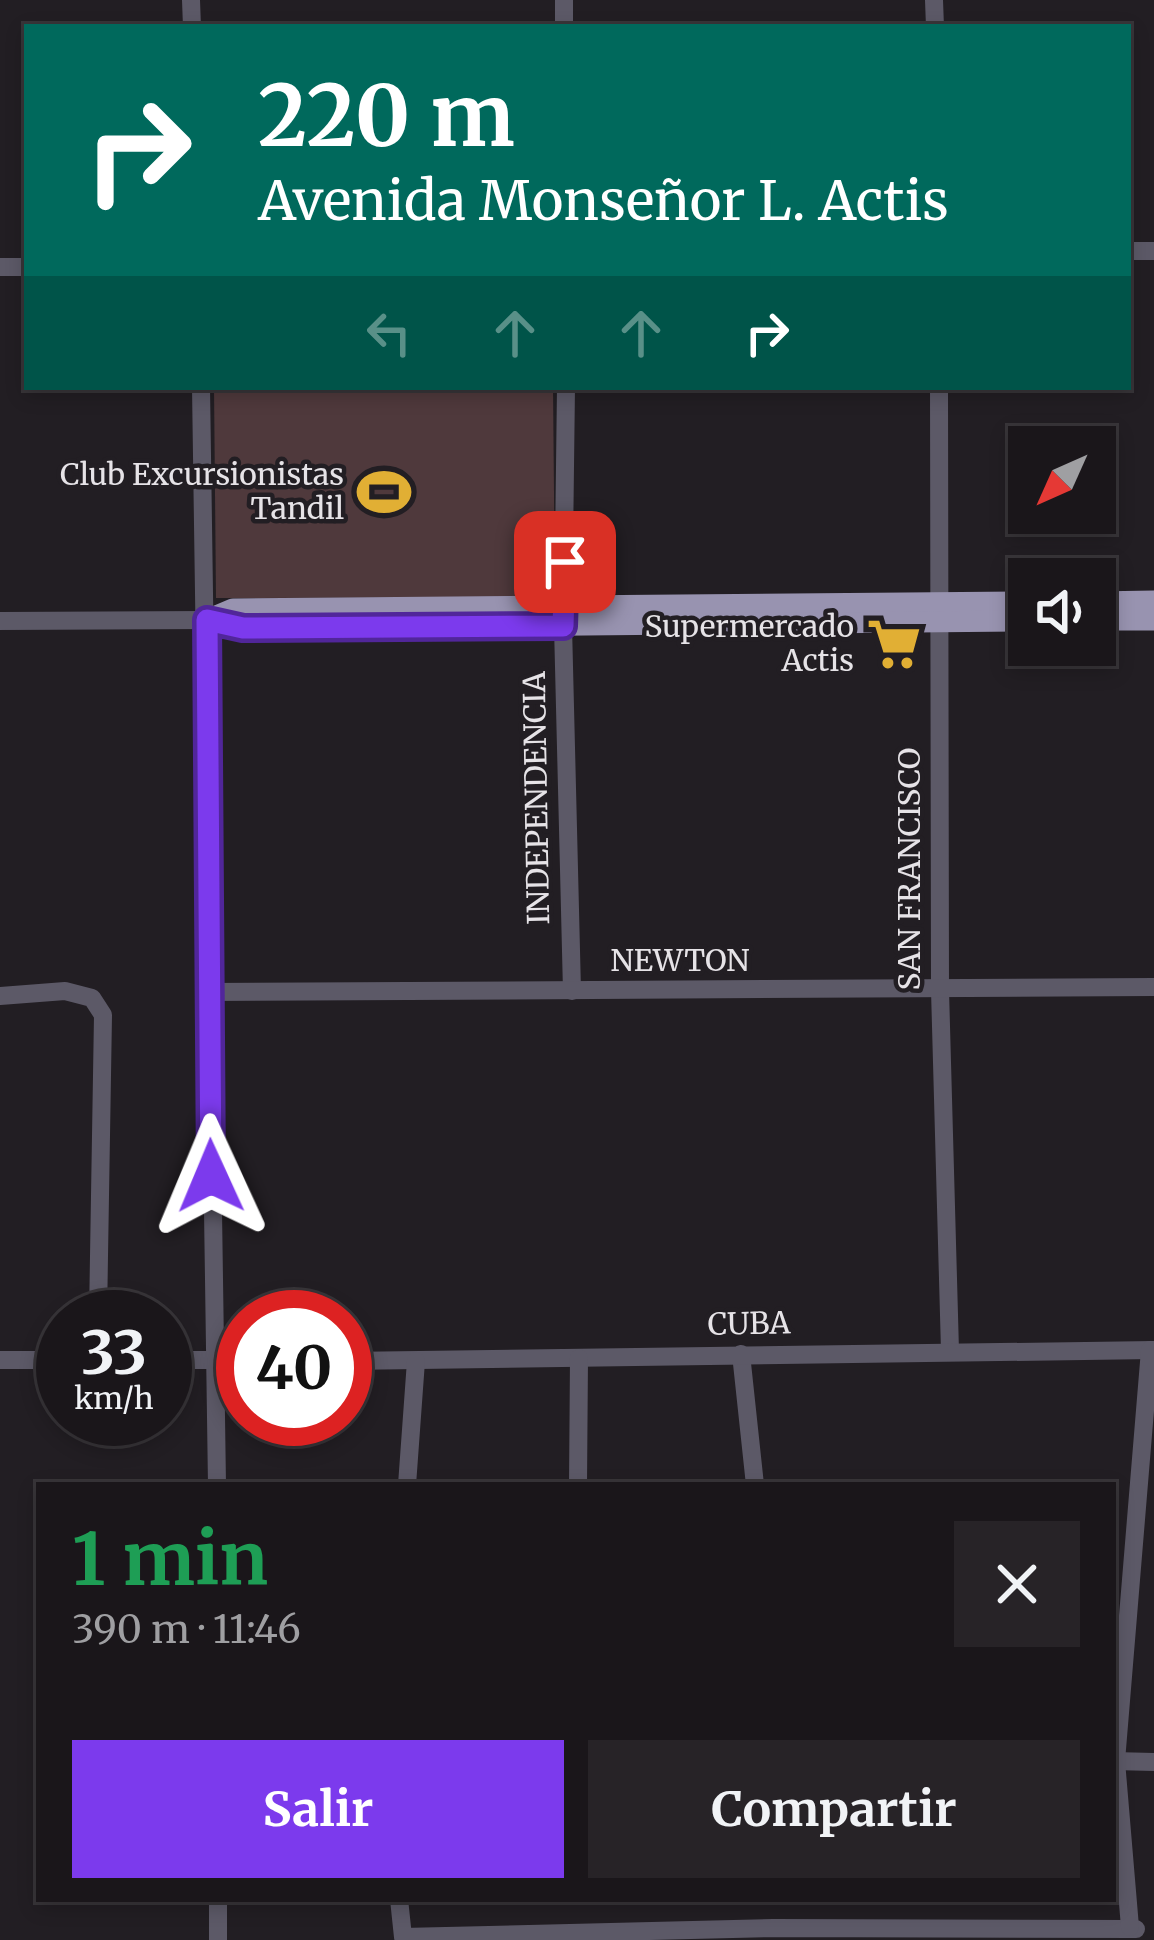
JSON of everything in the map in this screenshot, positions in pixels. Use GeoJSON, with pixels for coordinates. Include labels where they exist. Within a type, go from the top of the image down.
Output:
{"type":"FeatureCollection","features":[{"type":"Feature","properties":{"kind":"main road"},"geometry":{"type":"LineString","coordinates":[[1116,602],[1154,601]]}},
{"type":"Feature","properties":{"kind":"main road"},"geometry":{"type":"LineString","coordinates":[[207,620],[243,628],[564,615],[939,612],[1008,604]]}},
{"type":"Feature","properties":{"kind":"main road"},"geometry":{"type":"LineString","coordinates":[[939,612],[1008,619]]}},
{"type":"Feature","properties":{"kind":"main road"},"geometry":{"type":"LineString","coordinates":[[1116,620],[1154,620]]}},
{"type":"Feature","properties":{"kind":"street"},"geometry":{"type":"LineString","coordinates":[[192,1359],[216,1359],[201,390]]}},
{"type":"Feature","properties":{"kind":"street","name":"INDEPENDENCIA"},"geometry":{"type":"LineString","coordinates":[[566,390],[564,615],[572,992]]}},
{"type":"Feature","properties":{"kind":"street","name":"SAN FRANCISCO"},"geometry":{"type":"LineString","coordinates":[[939,390],[940,990],[950,1351]]}},
{"type":"Feature","properties":{"kind":"street"},"geometry":{"type":"LineString","coordinates":[[0,621],[207,620]]}},
{"type":"Feature","properties":{"kind":"street","name":"NEWTON"},"geometry":{"type":"LineString","coordinates":[[207,992],[1154,987]]}},
{"type":"Feature","properties":{"kind":"street"},"geometry":{"type":"LineString","coordinates":[[0,996],[65,991],[92,998],[103,1015],[98,1290]]}},
{"type":"Feature","properties":{"kind":"street"},"geometry":{"type":"LineString","coordinates":[[1116,1739],[1152,1350]]}},
{"type":"Feature","properties":{"kind":"street","name":"CUBA"},"geometry":{"type":"LineString","coordinates":[[372,1360],[1152,1350]]}},
{"type":"Feature","properties":{"kind":"street"},"geometry":{"type":"LineString","coordinates":[[741,1354],[754,1482]]}},
{"type":"Feature","properties":{"kind":"street"},"geometry":{"type":"LineString","coordinates":[[578,1358],[578,1482]]}},
{"type":"Feature","properties":{"kind":"street"},"geometry":{"type":"LineString","coordinates":[[0,1360],[36,1360]]}},
{"type":"Feature","properties":{"kind":"street"},"geometry":{"type":"LineString","coordinates":[[407,1482],[416,1361]]}},
{"type":"Feature","properties":{"kind":"street"},"geometry":{"type":"LineString","coordinates":[[217,1446],[217,1482]]}},
{"type":"Feature","properties":{"kind":"street"},"geometry":{"type":"LineString","coordinates":[[1116,1527],[1135,1527]]}},
{"type":"Feature","properties":{"kind":"street"},"geometry":{"type":"LineString","coordinates":[[1116,1761],[1154,1762]]}},
{"type":"Feature","properties":{"kind":"street"},"geometry":{"type":"LineString","coordinates":[[399,1902],[404,1937],[773,1928],[1133,1928],[1116,1779]]}},
{"type":"Feature","properties":{"kind":"street"},"geometry":{"type":"LineString","coordinates":[[218,1902],[218,1940]]}},
{"type":"Feature","properties":{"kind":"shaded area","name":"Club Excursionistas Tandil"},"geometry":{"type":"Polygon","coordinates":[[[214,390],[553,390],[555,597],[216,598],[214,390]]]}},
{"type":"Feature","properties":{"kind":"place","name":"Club Excursionistas Tandil"},"geometry":{"type":"Point","coordinates":[384,492]}},
{"type":"Feature","properties":{"kind":"place","name":"Supermercado Actis"},"geometry":{"type":"Point","coordinates":[894,644]}},
{"type":"Feature","properties":{"kind":"route"},"geometry":{"type":"LineString","coordinates":[[211,1176],[207,620],[243,628],[563,626],[565,562]]}}]}
